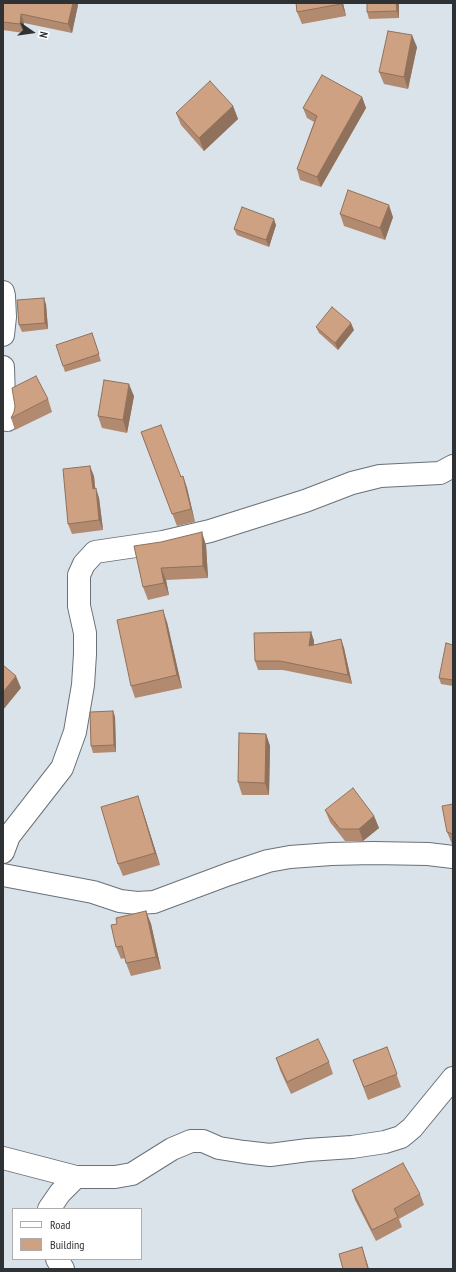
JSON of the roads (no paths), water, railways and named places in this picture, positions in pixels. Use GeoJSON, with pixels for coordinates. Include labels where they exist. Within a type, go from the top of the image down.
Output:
{"type":"FeatureCollection","features":[{"type":"Feature","properties":{"kind":"street"},"geometry":{"type":"LineString","coordinates":[[3,292],[6,317],[3,335]]}},
{"type":"Feature","properties":{"kind":"street"},"geometry":{"type":"LineString","coordinates":[[3,367],[4,400],[8,420]]}},
{"type":"Feature","properties":{"kind":"street"},"geometry":{"type":"LineString","coordinates":[[3,852],[9,836],[62,768],[75,732],[83,685],[85,654],[85,634],[79,606],[79,575],[84,564],[95,552],[163,542],[210,531],[305,501],[352,483],[380,476],[440,473],[453,466]]}},
{"type":"Feature","properties":{"kind":"street"},"geometry":{"type":"LineString","coordinates":[[3,875],[93,892],[120,901],[148,903],[268,861],[290,857],[373,853],[428,854],[453,857]]}},
{"type":"Feature","properties":{"kind":"street"},"geometry":{"type":"LineString","coordinates":[[3,1158],[76,1177],[115,1177],[132,1174],[172,1149],[191,1141],[203,1141],[219,1148],[270,1155],[308,1150],[352,1147],[385,1142],[401,1137],[412,1128],[453,1078]]}},
{"type":"Feature","properties":{"kind":"street"},"geometry":{"type":"LineString","coordinates":[[50,1208],[60,1193],[76,1177]]}},
{"type":"Feature","properties":{"kind":"street"},"geometry":{"type":"LineString","coordinates":[[58,1260],[63,1269]]}}]}
